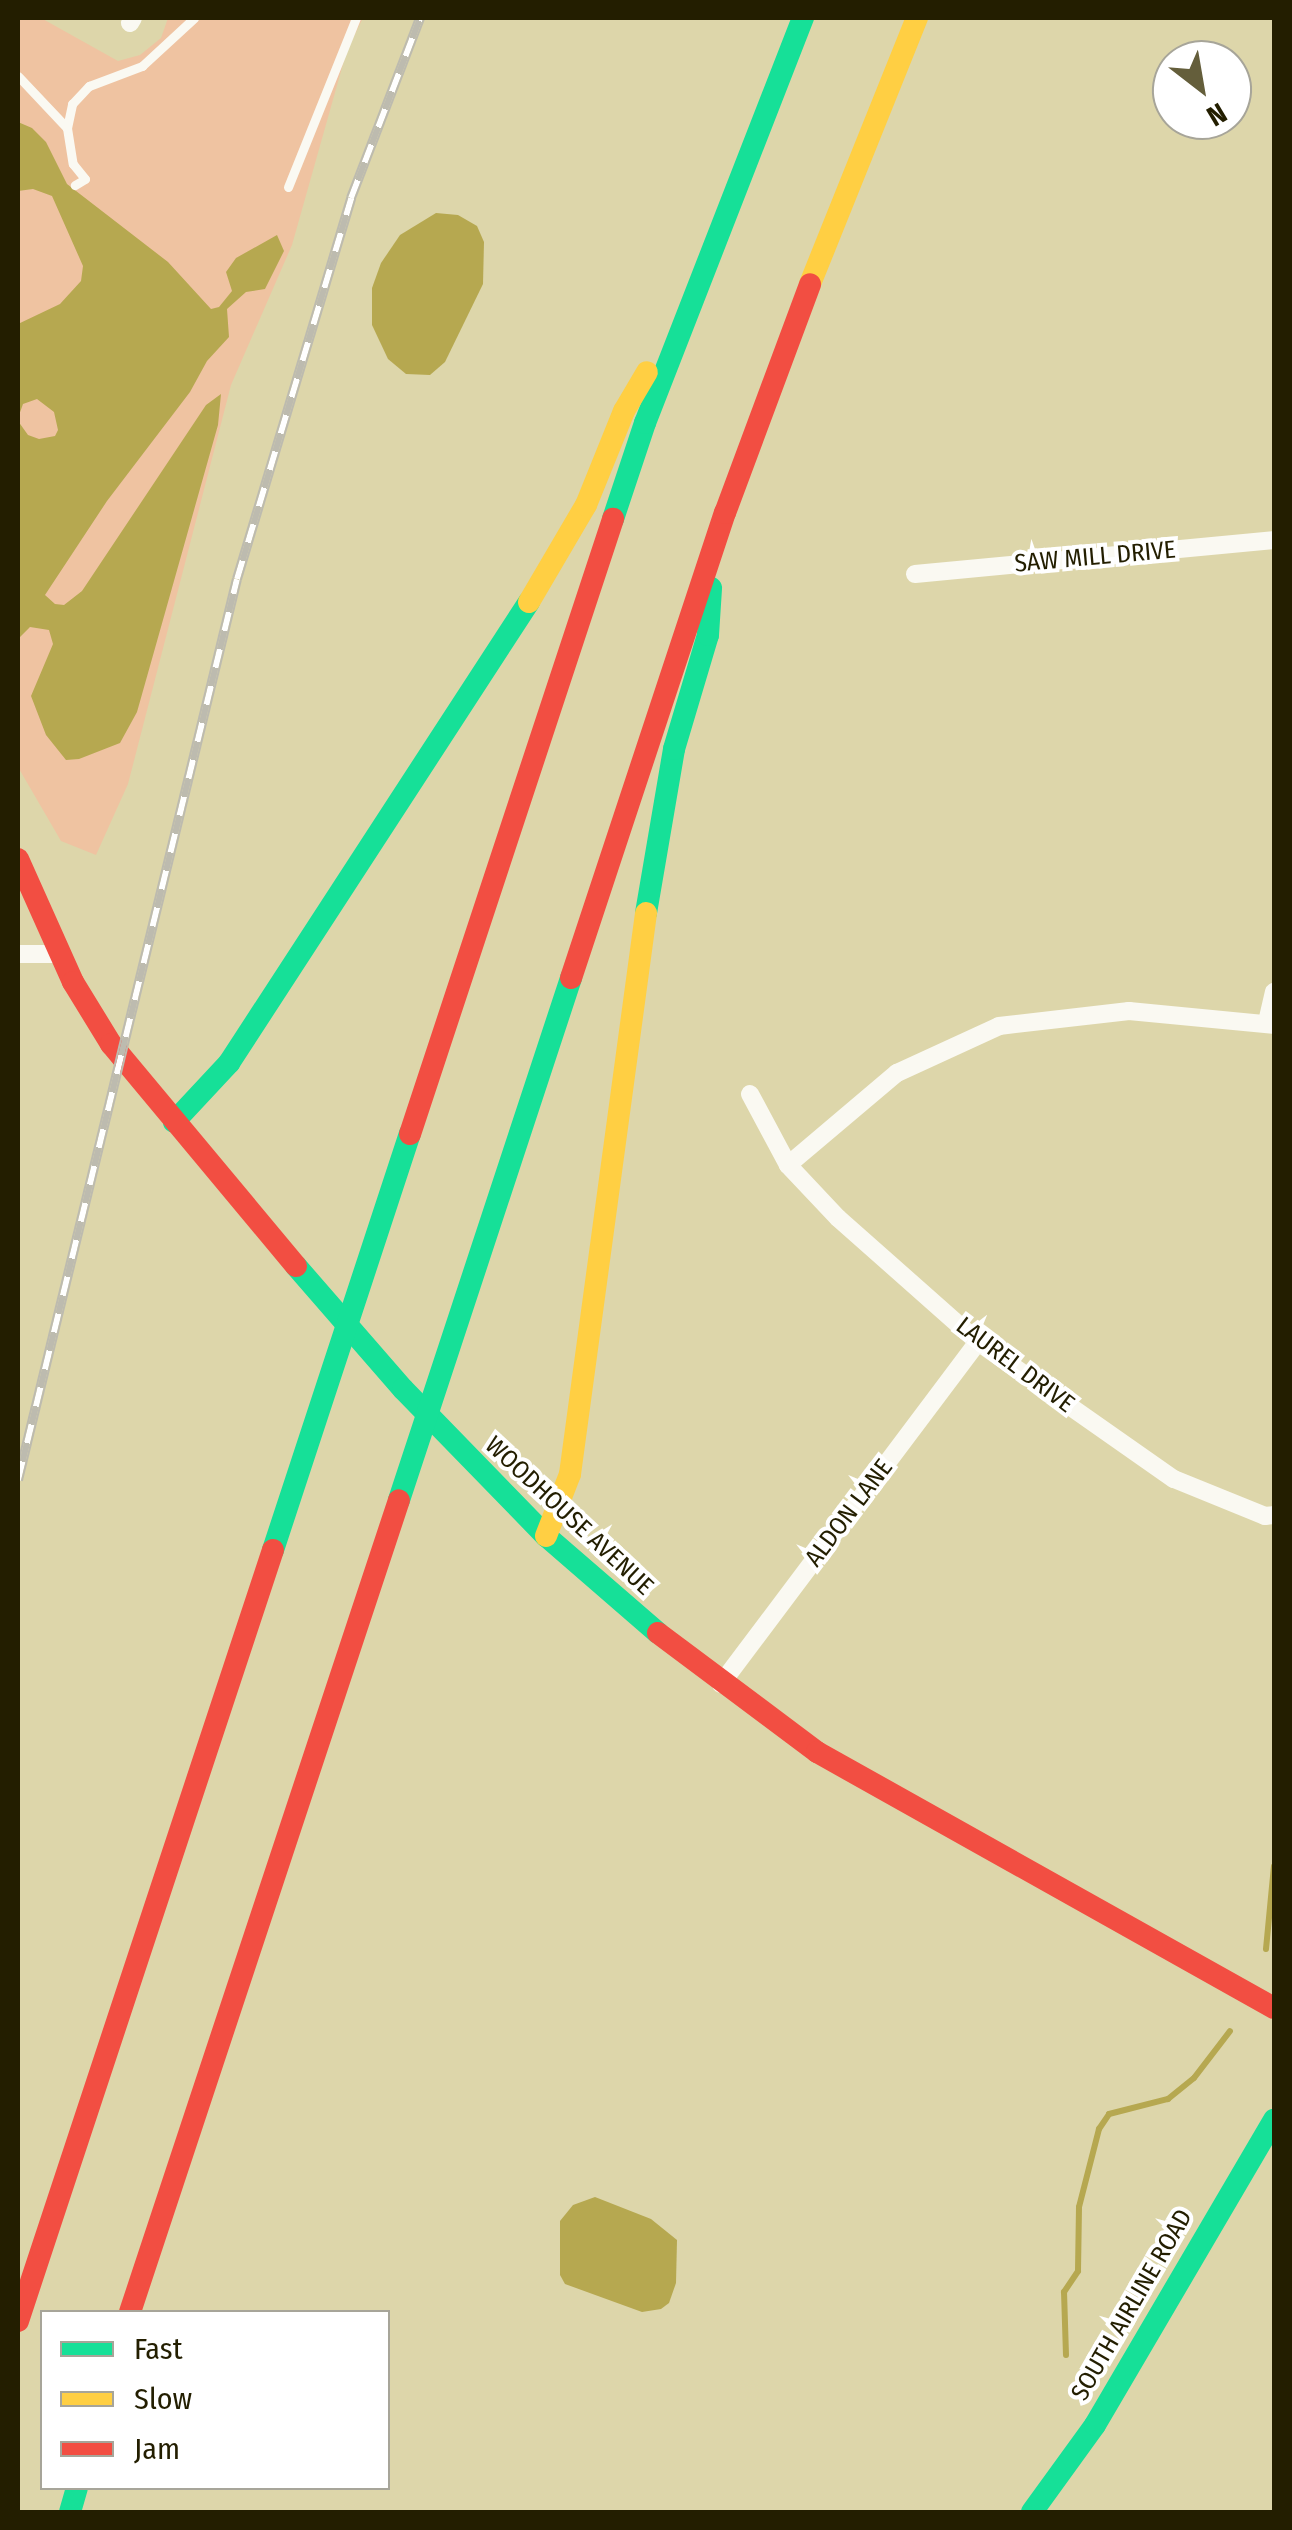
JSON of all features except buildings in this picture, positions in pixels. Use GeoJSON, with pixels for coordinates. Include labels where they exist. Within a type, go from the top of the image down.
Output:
{"type":"FeatureCollection","features":[{"type":"Feature","properties":{"kind":"main road"},"geometry":{"type":"LineString","coordinates":[[18,2321],[676,338],[803,18]]}},
{"type":"Feature","properties":{"kind":"main road"},"geometry":{"type":"LineString","coordinates":[[131,2310],[710,556],[814,273],[917,18]]}},
{"type":"Feature","properties":{"kind":"main road"},"geometry":{"type":"LineString","coordinates":[[174,1122],[229,1063],[550,571],[586,505],[632,396],[676,338]]}},
{"type":"Feature","properties":{"kind":"main road"},"geometry":{"type":"LineString","coordinates":[[546,1536],[570,1474],[656,841],[674,749],[708,635],[710,556]]}},
{"type":"Feature","properties":{"kind":"main road","name":"WOODHOUSE AVENUE"},"geometry":{"type":"LineString","coordinates":[[18,859],[60,954],[97,1024],[174,1122],[414,1401],[546,1536],[721,1684],[865,1781],[1274,2008]]}},
{"type":"Feature","properties":{"kind":"main road","name":"SOUTH AIRLINE ROAD"},"geometry":{"type":"LineString","coordinates":[[1032,2512],[1095,2425],[1195,2248],[1274,2120]]}},
{"type":"Feature","properties":{"kind":"street","name":"SAW MILL DRIVE"},"geometry":{"type":"LineString","coordinates":[[915,574],[1274,540]]}},
{"type":"Feature","properties":{"kind":"street"},"geometry":{"type":"LineString","coordinates":[[18,954],[60,954]]}},
{"type":"Feature","properties":{"kind":"street"},"geometry":{"type":"LineString","coordinates":[[788,1164],[897,1072],[999,1026],[1130,1010],[1271,1023],[1274,992]]}},
{"type":"Feature","properties":{"kind":"street","name":"LAUREL DRIVE"},"geometry":{"type":"LineString","coordinates":[[750,1094],[788,1164],[838,1218],[978,1342],[1174,1480],[1265,1516],[1274,1515]]}},
{"type":"Feature","properties":{"kind":"street","name":"ALDON LANE"},"geometry":{"type":"LineString","coordinates":[[721,1684],[978,1342]]}},
{"type":"Feature","properties":{"kind":"lane"},"geometry":{"type":"LineString","coordinates":[[75,184],[85,179],[73,164],[67,128],[72,104],[89,86],[142,66],[194,18]]}},
{"type":"Feature","properties":{"kind":"lane"},"geometry":{"type":"LineString","coordinates":[[288,187],[356,18]]}},
{"type":"Feature","properties":{"kind":"lane"},"geometry":{"type":"LineString","coordinates":[[18,76],[67,128]]}},
{"type":"Feature","properties":{"kind":"shaded area"},"geometry":{"type":"Polygon","coordinates":[[[18,18],[41,18],[118,61],[140,55],[161,38],[168,18],[363,18],[347,50],[292,245],[231,385],[128,784],[96,855],[61,841],[18,767],[18,18]]]}},
{"type":"Feature","properties":{"kind":"shaded area"},"geometry":{"type":"Polygon","coordinates":[[[18,122],[32,128],[46,142],[67,184],[168,262],[211,309],[219,307],[232,291],[226,272],[236,258],[277,235],[284,251],[265,289],[246,292],[227,309],[229,337],[207,361],[190,392],[107,501],[45,595],[55,604],[64,605],[82,591],[206,405],[221,394],[218,425],[137,712],[120,743],[79,759],[66,760],[46,735],[31,696],[53,644],[49,630],[30,627],[18,639],[18,421],[28,435],[39,439],[55,436],[58,430],[54,412],[37,399],[23,404],[18,418],[18,324],[60,304],[81,281],[83,266],[52,196],[33,189],[18,191],[18,122]]]}},
{"type":"Feature","properties":{"kind":"shaded area"},"geometry":{"type":"Polygon","coordinates":[[[436,213],[458,215],[477,226],[484,242],[483,284],[445,362],[430,375],[406,374],[388,359],[372,325],[372,288],[381,263],[400,235],[436,213]]]}},
{"type":"Feature","properties":{"kind":"shaded area"},"geometry":{"type":"Polygon","coordinates":[[[595,2197],[651,2219],[677,2240],[676,2283],[669,2303],[661,2309],[642,2312],[565,2284],[560,2275],[560,2221],[573,2205],[595,2197]]]}},
{"type":"Feature","properties":{"kind":"waterway"},"geometry":{"type":"LineString","coordinates":[[1266,1949],[1274,1866]]}},
{"type":"Feature","properties":{"kind":"waterway"},"geometry":{"type":"LineString","coordinates":[[1066,2355],[1064,2292],[1078,2271],[1079,2207],[1099,2129],[1109,2114],[1168,2099],[1194,2078],[1230,2031]]}},
{"type":"Feature","properties":{"kind":"railway"},"geometry":{"type":"LineString","coordinates":[[18,1480],[237,579],[351,198],[420,18]]}},
{"type":"Feature","properties":{"kind":"traffic: fast"},"geometry":{"type":"LineString","coordinates":[[613,519],[645,423],[803,18]]}},
{"type":"Feature","properties":{"kind":"traffic: fast"},"geometry":{"type":"LineString","coordinates":[[646,913],[674,749],[708,635],[711,588]]}},
{"type":"Feature","properties":{"kind":"traffic: fast"},"geometry":{"type":"LineString","coordinates":[[174,1122],[229,1063],[529,602]]}},
{"type":"Feature","properties":{"kind":"traffic: fast"},"geometry":{"type":"LineString","coordinates":[[399,1500],[571,978]]}},
{"type":"Feature","properties":{"kind":"traffic: fast"},"geometry":{"type":"LineString","coordinates":[[273,1550],[410,1134]]}},
{"type":"Feature","properties":{"kind":"traffic: fast"},"geometry":{"type":"LineString","coordinates":[[296,1266],[403,1389],[546,1536],[658,1633]]}},
{"type":"Feature","properties":{"kind":"traffic: fast"},"geometry":{"type":"LineString","coordinates":[[1032,2512],[1095,2425],[1274,2120]]}},
{"type":"Feature","properties":{"kind":"traffic: fast"},"geometry":{"type":"LineString","coordinates":[[70,2512],[76,2490]]}},
{"type":"Feature","properties":{"kind":"traffic: slow"},"geometry":{"type":"LineString","coordinates":[[810,284],[917,18]]}},
{"type":"Feature","properties":{"kind":"traffic: slow"},"geometry":{"type":"LineString","coordinates":[[529,602],[586,505],[624,411],[647,372]]}},
{"type":"Feature","properties":{"kind":"traffic: slow"},"geometry":{"type":"LineString","coordinates":[[546,1536],[570,1474],[646,913]]}},
{"type":"Feature","properties":{"kind":"traffic: jam"},"geometry":{"type":"LineString","coordinates":[[571,978],[725,513],[810,284]]}},
{"type":"Feature","properties":{"kind":"traffic: jam"},"geometry":{"type":"LineString","coordinates":[[410,1134],[613,519]]}},
{"type":"Feature","properties":{"kind":"traffic: jam"},"geometry":{"type":"LineString","coordinates":[[18,859],[73,982],[111,1044],[296,1266]]}},
{"type":"Feature","properties":{"kind":"traffic: jam"},"geometry":{"type":"LineString","coordinates":[[131,2310],[399,1500]]}},
{"type":"Feature","properties":{"kind":"traffic: jam"},"geometry":{"type":"LineString","coordinates":[[18,2321],[273,1550]]}},
{"type":"Feature","properties":{"kind":"traffic: jam"},"geometry":{"type":"LineString","coordinates":[[658,1633],[817,1752],[1274,2008]]}}]}
